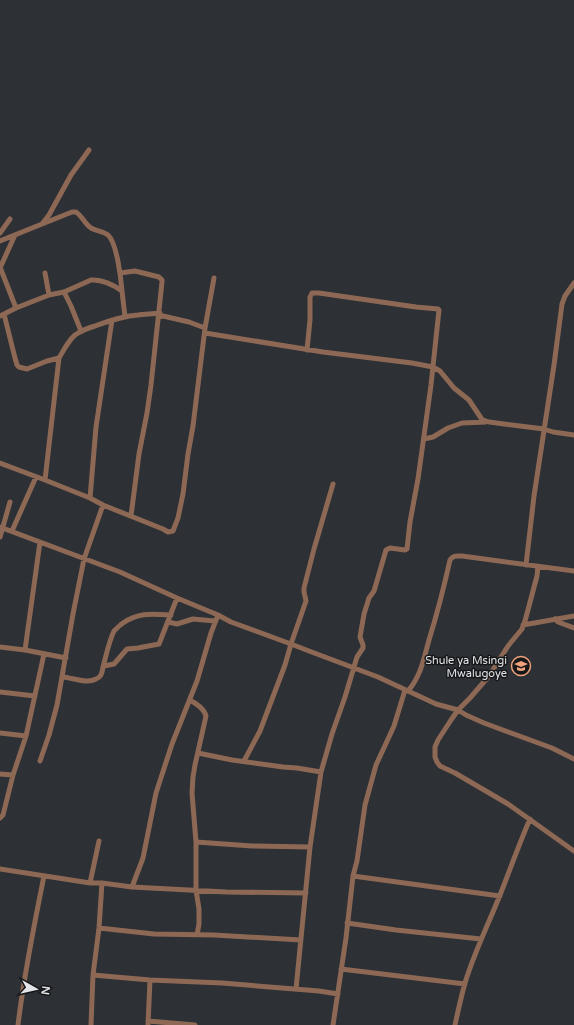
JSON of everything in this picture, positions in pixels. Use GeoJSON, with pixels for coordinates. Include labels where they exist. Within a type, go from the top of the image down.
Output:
{"type":"FeatureCollection","features":[{"type":"Feature","properties":{"kind":"street"},"geometry":{"type":"LineString","coordinates":[[42,224],[50,215],[71,175],[89,150]]}},
{"type":"Feature","properties":{"kind":"street"},"geometry":{"type":"LineString","coordinates":[[1,239],[15,235],[72,212],[78,213],[91,228],[104,233],[110,238],[116,254],[120,274],[125,317]]}},
{"type":"Feature","properties":{"kind":"street"},"geometry":{"type":"LineString","coordinates":[[0,233],[10,219]]}},
{"type":"Feature","properties":{"kind":"street"},"geometry":{"type":"LineString","coordinates":[[15,235],[0,268],[16,308]]}},
{"type":"Feature","properties":{"kind":"street"},"geometry":{"type":"LineString","coordinates":[[120,274],[135,271],[160,278],[162,282],[152,385],[131,516]]}},
{"type":"Feature","properties":{"kind":"street"},"geometry":{"type":"LineString","coordinates":[[45,273],[49,295]]}},
{"type":"Feature","properties":{"kind":"street"},"geometry":{"type":"LineString","coordinates":[[0,463],[90,498],[168,532],[173,531],[178,518],[183,494],[205,330],[214,278]]}},
{"type":"Feature","properties":{"kind":"street"},"geometry":{"type":"LineString","coordinates":[[60,358],[47,361],[28,369],[19,367],[2,315],[49,295],[64,292],[91,280],[105,282],[122,291]]}},
{"type":"Feature","properties":{"kind":"street"},"geometry":{"type":"LineString","coordinates":[[526,565],[534,496],[562,304],[565,296],[574,284]]}},
{"type":"Feature","properties":{"kind":"street"},"geometry":{"type":"LineString","coordinates":[[64,292],[81,331]]}},
{"type":"Feature","properties":{"kind":"street"},"geometry":{"type":"LineString","coordinates":[[296,989],[310,847],[321,772],[357,657],[363,648],[360,637],[364,614],[369,598],[374,591],[386,550],[390,548],[406,549],[432,385],[440,311],[438,309],[312,293],[310,297],[310,320],[307,350]]}},
{"type":"Feature","properties":{"kind":"street"},"geometry":{"type":"LineString","coordinates":[[46,480],[60,358],[69,341],[81,331],[125,317],[159,315],[189,322],[205,330],[307,350],[433,367],[440,371],[454,388],[469,400],[482,420],[574,435]]}},
{"type":"Feature","properties":{"kind":"street"},"geometry":{"type":"LineString","coordinates":[[90,498],[96,427],[112,320]]}},
{"type":"Feature","properties":{"kind":"street"},"geometry":{"type":"LineString","coordinates":[[424,439],[433,437],[448,428],[462,423],[487,421]]}},
{"type":"Feature","properties":{"kind":"street"},"geometry":{"type":"LineString","coordinates":[[12,531],[36,476]]}},
{"type":"Feature","properties":{"kind":"street"},"geometry":{"type":"LineString","coordinates":[[244,762],[260,731],[285,665],[306,600],[304,588],[333,484]]}},
{"type":"Feature","properties":{"kind":"street"},"geometry":{"type":"LineString","coordinates":[[0,537],[1,527],[10,502]]}},
{"type":"Feature","properties":{"kind":"street"},"geometry":{"type":"LineString","coordinates":[[40,761],[57,705],[84,559],[103,504]]}},
{"type":"Feature","properties":{"kind":"street"},"geometry":{"type":"LineString","coordinates":[[1,527],[120,572],[231,622],[378,677],[436,704],[458,710],[484,723],[552,748],[574,759]]}},
{"type":"Feature","properties":{"kind":"street"},"geometry":{"type":"LineString","coordinates":[[25,650],[40,542]]}},
{"type":"Feature","properties":{"kind":"street"},"geometry":{"type":"LineString","coordinates":[[333,1025],[348,924],[353,876],[357,861],[365,805],[371,781],[376,765],[394,726],[407,690],[417,679],[437,615],[450,560],[454,556],[462,556],[574,571]]}},
{"type":"Feature","properties":{"kind":"street"},"geometry":{"type":"LineString","coordinates":[[538,566],[537,576],[524,625],[489,676],[458,710],[438,740],[434,752],[440,766],[455,772],[508,804],[574,850]]}},
{"type":"Feature","properties":{"kind":"street"},"geometry":{"type":"LineString","coordinates":[[104,666],[114,664],[127,649],[159,644],[177,598]]}},
{"type":"Feature","properties":{"kind":"street"},"geometry":{"type":"LineString","coordinates":[[63,677],[87,681],[98,679],[104,666],[114,631],[118,627],[138,615],[171,615]]}},
{"type":"Feature","properties":{"kind":"street"},"geometry":{"type":"LineString","coordinates":[[132,887],[142,858],[156,793],[172,744],[197,682],[204,654],[218,615]]}},
{"type":"Feature","properties":{"kind":"street"},"geometry":{"type":"LineString","coordinates":[[524,625],[574,616]]}},
{"type":"Feature","properties":{"kind":"street"},"geometry":{"type":"LineString","coordinates":[[168,622],[177,624],[193,619],[215,621]]}},
{"type":"Feature","properties":{"kind":"street"},"geometry":{"type":"LineString","coordinates":[[555,619],[574,628]]}},
{"type":"Feature","properties":{"kind":"street"},"geometry":{"type":"LineString","coordinates":[[0,647],[66,658]]}},
{"type":"Feature","properties":{"kind":"street"},"geometry":{"type":"LineString","coordinates":[[0,818],[3,815],[13,776],[26,736],[44,654]]}},
{"type":"Feature","properties":{"kind":"street"},"geometry":{"type":"LineString","coordinates":[[0,692],[35,696]]}},
{"type":"Feature","properties":{"kind":"street"},"geometry":{"type":"LineString","coordinates":[[190,700],[201,707],[206,716],[193,777],[192,793],[196,842],[196,890],[199,909],[197,935]]}},
{"type":"Feature","properties":{"kind":"street"},"geometry":{"type":"LineString","coordinates":[[0,733],[26,736]]}},
{"type":"Feature","properties":{"kind":"street"},"geometry":{"type":"LineString","coordinates":[[198,753],[244,762],[321,772]]}},
{"type":"Feature","properties":{"kind":"street"},"geometry":{"type":"LineString","coordinates":[[0,774],[13,776]]}},
{"type":"Feature","properties":{"kind":"street"},"geometry":{"type":"LineString","coordinates":[[455,1025],[464,984],[530,819]]}},
{"type":"Feature","properties":{"kind":"street"},"geometry":{"type":"LineString","coordinates":[[90,883],[99,841]]}},
{"type":"Feature","properties":{"kind":"street"},"geometry":{"type":"LineString","coordinates":[[196,842],[252,846],[310,847]]}},
{"type":"Feature","properties":{"kind":"street"},"geometry":{"type":"LineString","coordinates":[[0,869],[90,883],[132,887],[258,893],[306,893]]}},
{"type":"Feature","properties":{"kind":"street"},"geometry":{"type":"LineString","coordinates":[[18,1025],[31,939],[44,876]]}},
{"type":"Feature","properties":{"kind":"street"},"geometry":{"type":"LineString","coordinates":[[353,876],[500,896]]}},
{"type":"Feature","properties":{"kind":"street"},"geometry":{"type":"LineString","coordinates":[[91,1025],[93,975],[99,928],[102,883]]}},
{"type":"Feature","properties":{"kind":"street"},"geometry":{"type":"LineString","coordinates":[[348,924],[481,939]]}},
{"type":"Feature","properties":{"kind":"street"},"geometry":{"type":"LineString","coordinates":[[99,928],[154,934],[300,940]]}},
{"type":"Feature","properties":{"kind":"street"},"geometry":{"type":"LineString","coordinates":[[341,969],[464,984]]}},
{"type":"Feature","properties":{"kind":"street"},"geometry":{"type":"LineString","coordinates":[[93,975],[150,980],[222,983],[338,994]]}},
{"type":"Feature","properties":{"kind":"street"},"geometry":{"type":"LineString","coordinates":[[150,980],[148,1023],[195,1025]]}},
{"type":"Feature","properties":{"kind":"place","name":"Shule ya Msingi Mwalugoye"},"geometry":{"type":"Point","coordinates":[521,666]}}]}
